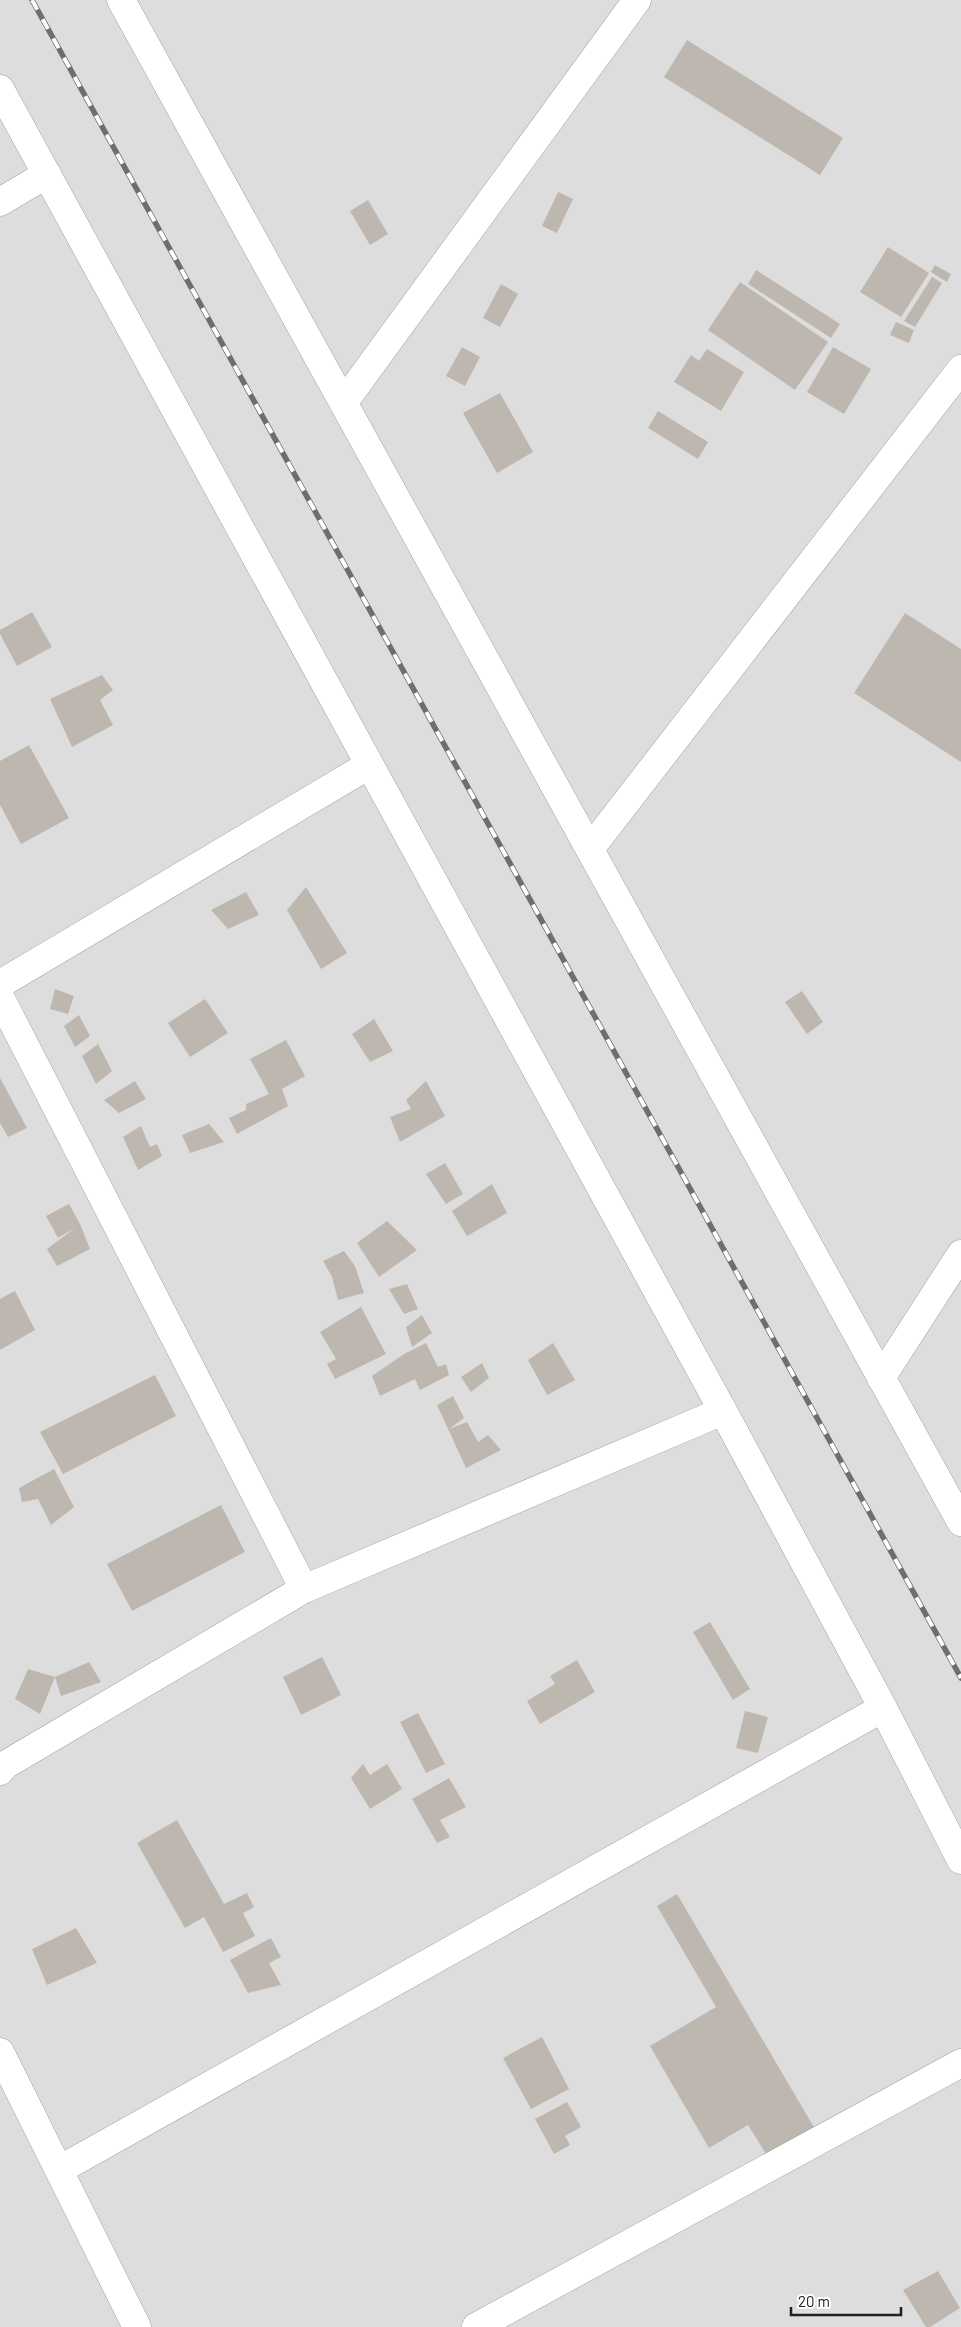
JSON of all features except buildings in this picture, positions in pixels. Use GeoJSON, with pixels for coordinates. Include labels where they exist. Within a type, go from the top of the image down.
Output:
{"type":"FeatureCollection","features":[{"type":"Feature","properties":{"kind":"street"},"geometry":{"type":"LineString","coordinates":[[121,0],[961,1522]]}},
{"type":"Feature","properties":{"kind":"street"},"geometry":{"type":"LineString","coordinates":[[344,402],[637,0]]}},
{"type":"Feature","properties":{"kind":"street"},"geometry":{"type":"LineString","coordinates":[[0,89],[723,1411],[883,1708],[961,1860]]}},
{"type":"Feature","properties":{"kind":"street"},"geometry":{"type":"LineString","coordinates":[[0,202],[47,174]]}},
{"type":"Feature","properties":{"kind":"street"},"geometry":{"type":"LineString","coordinates":[[590,849],[961,369]]}},
{"type":"Feature","properties":{"kind":"street"},"geometry":{"type":"LineString","coordinates":[[0,984],[369,765]]}},
{"type":"Feature","properties":{"kind":"street"},"geometry":{"type":"LineString","coordinates":[[0,997],[304,1588]]}},
{"type":"Feature","properties":{"kind":"street"},"geometry":{"type":"LineString","coordinates":[[881,1378],[961,1254]]}},
{"type":"Feature","properties":{"kind":"street"},"geometry":{"type":"LineString","coordinates":[[2,1764],[304,1588],[723,1411]]}},
{"type":"Feature","properties":{"kind":"street"},"geometry":{"type":"LineString","coordinates":[[59,2170],[883,1708]]}},
{"type":"Feature","properties":{"kind":"street"},"geometry":{"type":"LineString","coordinates":[[0,2052],[138,2327]]}},
{"type":"Feature","properties":{"kind":"street"},"geometry":{"type":"LineString","coordinates":[[476,2327],[961,2063]]}},
{"type":"Feature","properties":{"kind":"shaded area"},"geometry":{"type":"Polygon","coordinates":[[[0,0],[961,0],[961,2327],[0,2327],[0,0]]]}},
{"type":"Feature","properties":{"kind":"railway"},"geometry":{"type":"LineString","coordinates":[[32,0],[961,1678]]}}]}
